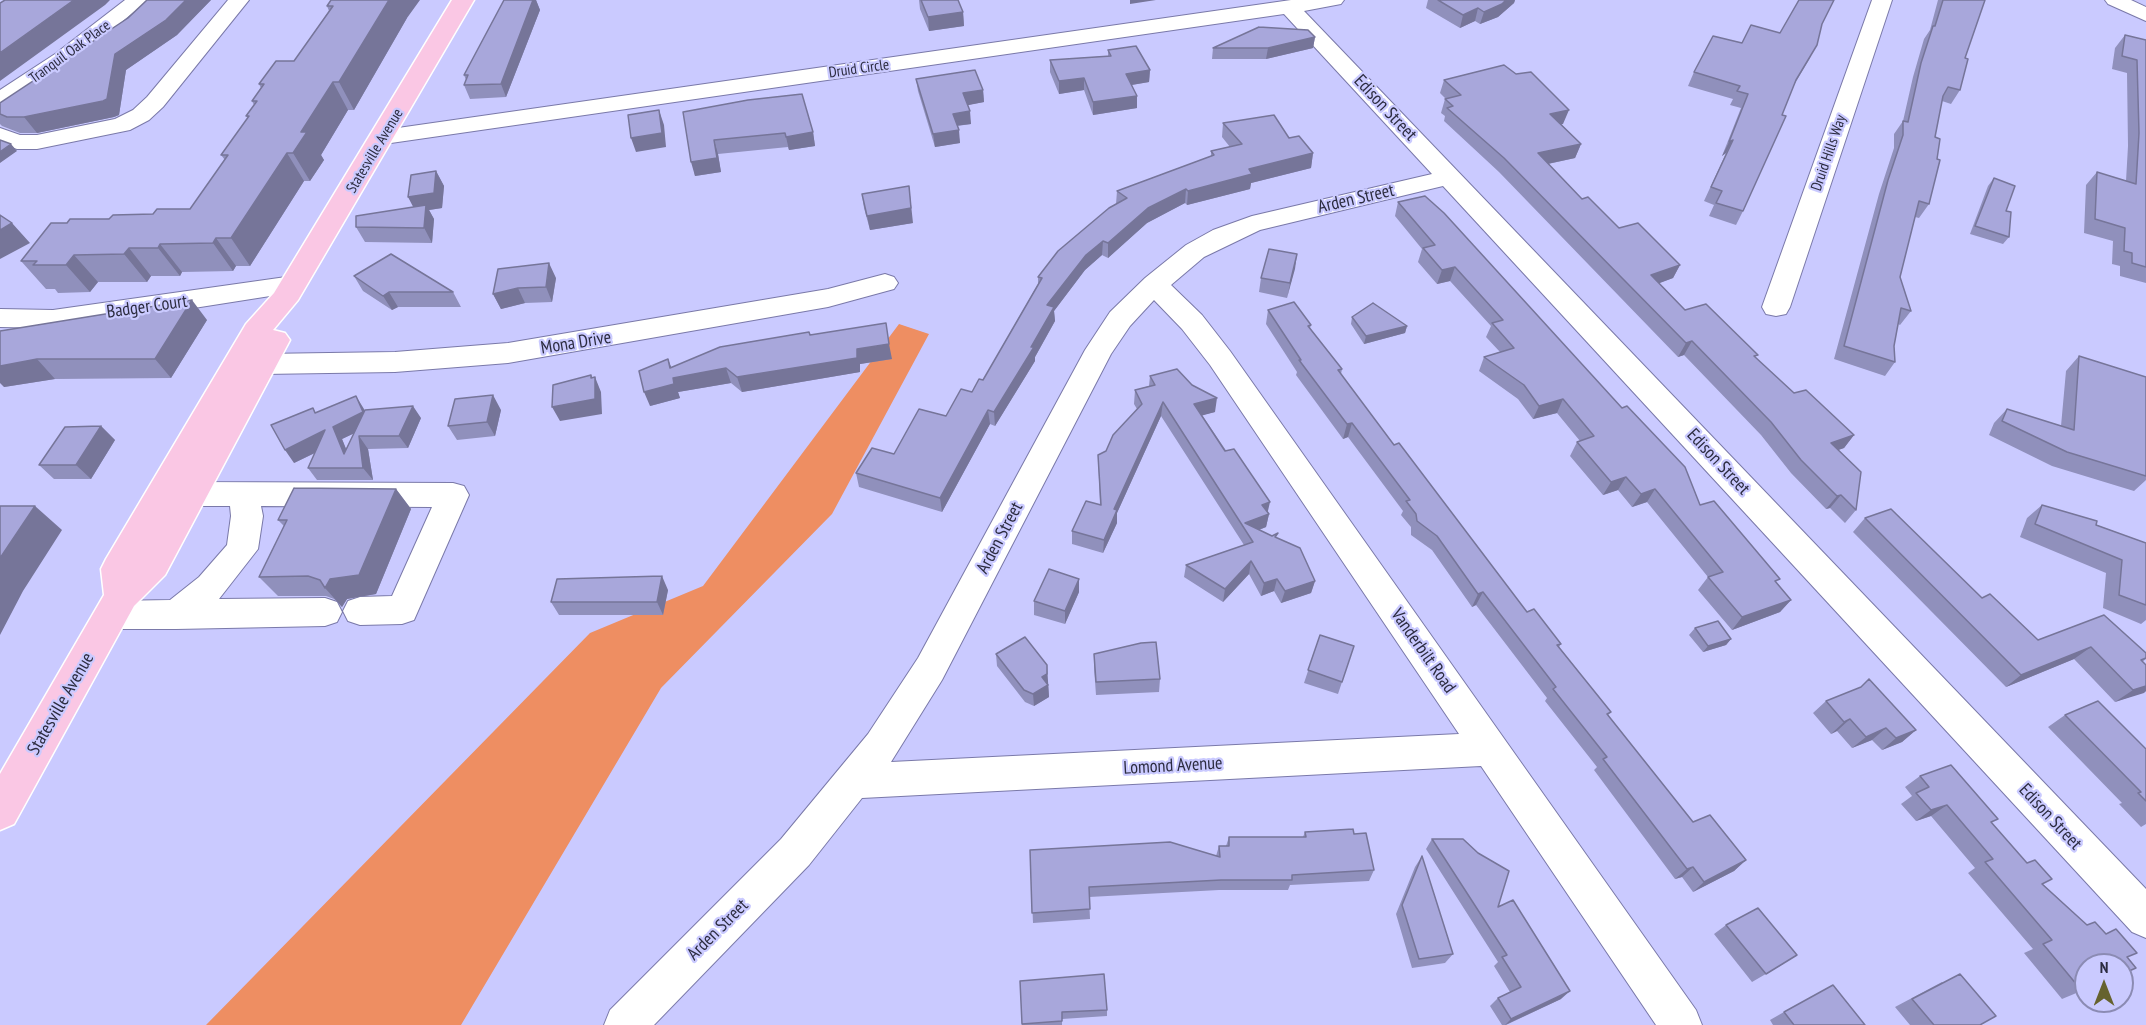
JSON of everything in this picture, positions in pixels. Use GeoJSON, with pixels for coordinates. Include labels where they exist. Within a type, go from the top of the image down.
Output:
{"type":"FeatureCollection","features":[{"type":"Feature","properties":{"kind":"main road","name":"Statesville Avenue"},"geometry":{"type":"LineString","coordinates":[[116,606],[118,569],[256,331],[288,292],[384,137],[463,0]]}},
{"type":"Feature","properties":{"kind":"main road","name":"Statesville Avenue"},"geometry":{"type":"LineString","coordinates":[[0,811],[12,771],[116,606],[153,565],[281,329],[288,292]]}},
{"type":"Feature","properties":{"kind":"street","name":"Tranquil Oak Place"},"geometry":{"type":"LineString","coordinates":[[0,100],[63,58],[138,0]]}},
{"type":"Feature","properties":{"kind":"street"},"geometry":{"type":"LineString","coordinates":[[0,135],[17,142],[37,142],[123,125],[141,115],[155,102],[239,0]]}},
{"type":"Feature","properties":{"kind":"street","name":"Druid Circle"},"geometry":{"type":"LineString","coordinates":[[384,137],[1334,0]]}},
{"type":"Feature","properties":{"kind":"street","name":"Druid Hills Way"},"geometry":{"type":"LineString","coordinates":[[1776,307],[1882,0]]}},
{"type":"Feature","properties":{"kind":"street"},"geometry":{"type":"LineString","coordinates":[[2115,0],[2146,15]]}},
{"type":"Feature","properties":{"kind":"street","name":"Edison Street"},"geometry":{"type":"LineString","coordinates":[[1289,7],[2146,918]]}},
{"type":"Feature","properties":{"kind":"street","name":"Arden Street"},"geometry":{"type":"LineString","coordinates":[[625,1025],[795,852],[855,781],[907,707],[930,669],[1099,350],[1120,319],[1154,284],[1195,251],[1222,236],[1252,224],[1450,177]]}},
{"type":"Feature","properties":{"kind":"street","name":"Mona Drive"},"geometry":{"type":"LineString","coordinates":[[263,364],[407,362],[519,352],[828,298],[885,283]]}},
{"type":"Feature","properties":{"kind":"street","name":"Vanderbilt Road"},"geometry":{"type":"LineString","coordinates":[[1154,284],[1192,322],[1220,358],[1681,1025]]}},
{"type":"Feature","properties":{"kind":"street","name":"Badger Court"},"geometry":{"type":"LineString","coordinates":[[0,318],[53,319],[288,292]]}},
{"type":"Feature","properties":{"kind":"street"},"geometry":{"type":"LineString","coordinates":[[192,494],[453,495],[402,610],[360,611]]}},
{"type":"Feature","properties":{"kind":"street"},"geometry":{"type":"LineString","coordinates":[[176,615],[211,587],[242,549],[247,516],[243,494]]}},
{"type":"Feature","properties":{"kind":"street"},"geometry":{"type":"LineString","coordinates":[[116,606],[176,615],[325,612]]}},
{"type":"Feature","properties":{"kind":"street","name":"Lomond Avenue"},"geometry":{"type":"LineString","coordinates":[[855,781],[1491,749]]}},
{"type":"Feature","properties":{"kind":"shaded area"},"geometry":{"type":"Polygon","coordinates":[[[899,324],[929,334],[832,514],[661,688],[461,1025],[206,1025],[590,633],[703,586],[899,324]]]}},
{"type":"Feature","properties":{"kind":"building"},"geometry":{"type":"Polygon","coordinates":[[[5,0],[74,0],[0,53],[0,3],[5,0]]]}},
{"type":"Feature","properties":{"kind":"building"},"geometry":{"type":"Polygon","coordinates":[[[147,0],[186,0],[166,20],[115,54],[107,99],[24,117],[7,117],[0,114],[0,103],[128,18],[147,0]]]}},
{"type":"Feature","properties":{"kind":"building"},"geometry":{"type":"Polygon","coordinates":[[[331,0],[389,0],[339,82],[333,82],[301,132],[307,132],[293,153],[287,153],[231,238],[216,238],[213,243],[160,244],[158,248],[129,248],[124,254],[74,255],[66,265],[33,265],[37,261],[21,261],[51,223],[67,223],[70,219],[109,219],[113,215],[153,214],[157,209],[190,209],[228,155],[221,155],[249,116],[246,116],[257,101],[252,101],[264,84],[259,84],[276,61],[294,61],[333,6],[327,6],[331,0]]]}},
{"type":"Feature","properties":{"kind":"building"},"geometry":{"type":"Polygon","coordinates":[[[504,0],[533,0],[501,84],[464,85],[468,75],[464,75],[504,0]]]}},
{"type":"Feature","properties":{"kind":"building"},"geometry":{"type":"Polygon","coordinates":[[[921,0],[958,0],[963,12],[928,17],[921,0]]]}},
{"type":"Feature","properties":{"kind":"building"},"geometry":{"type":"Polygon","coordinates":[[[1438,0],[1506,0],[1484,12],[1478,8],[1463,15],[1438,0]]]}},
{"type":"Feature","properties":{"kind":"building"},"geometry":{"type":"Polygon","coordinates":[[[1799,0],[1834,0],[1822,24],[1817,45],[1796,80],[1782,115],[1786,116],[1743,211],[1716,203],[1722,191],[1711,187],[1733,140],[1729,142],[1748,94],[1737,91],[1740,86],[1694,72],[1713,36],[1742,43],[1751,25],[1780,33],[1799,0]]]}},
{"type":"Feature","properties":{"kind":"building"},"geometry":{"type":"Polygon","coordinates":[[[1943,0],[1985,0],[1965,58],[1968,59],[1960,90],[1948,87],[1943,96],[1935,137],[1940,139],[1937,159],[1940,160],[1929,204],[1919,201],[1900,277],[1911,311],[1901,308],[1894,346],[1895,362],[1844,346],[1888,180],[1903,135],[1903,121],[1908,122],[1921,63],[1943,0]]]}},
{"type":"Feature","properties":{"kind":"building"},"geometry":{"type":"Polygon","coordinates":[[[1259,27],[1308,30],[1315,37],[1268,48],[1213,48],[1259,27]]]}},
{"type":"Feature","properties":{"kind":"building"},"geometry":{"type":"Polygon","coordinates":[[[2125,35],[2146,40],[2146,267],[2132,263],[2132,253],[2124,251],[2125,228],[2095,219],[2097,172],[2136,184],[2139,133],[2137,60],[2122,56],[2125,35]]]}},
{"type":"Feature","properties":{"kind":"building"},"geometry":{"type":"Polygon","coordinates":[[[1136,46],[1150,70],[1126,74],[1137,96],[1093,102],[1084,78],[1059,81],[1050,60],[1111,56],[1108,50],[1136,46]]]}},
{"type":"Feature","properties":{"kind":"building"},"geometry":{"type":"Polygon","coordinates":[[[1504,65],[1516,74],[1531,72],[1569,110],[1550,114],[1581,144],[1538,153],[1582,199],[1588,197],[1619,228],[1638,223],[1680,265],[1651,275],[1685,310],[1706,304],[1758,355],[1754,356],[1794,393],[1806,390],[1854,435],[1831,443],[1861,472],[1856,510],[1841,495],[1837,496],[1801,460],[1771,422],[1692,341],[1686,343],[1504,158],[1447,108],[1453,106],[1445,99],[1461,95],[1444,80],[1504,65]]]}},
{"type":"Feature","properties":{"kind":"building"},"geometry":{"type":"Polygon","coordinates":[[[975,70],[983,90],[963,93],[970,111],[953,114],[959,130],[933,134],[916,79],[975,70]]]}},
{"type":"Feature","properties":{"kind":"building"},"geometry":{"type":"Polygon","coordinates":[[[802,94],[813,132],[786,137],[785,133],[714,140],[717,158],[691,162],[683,112],[748,100],[802,94]]]}},
{"type":"Feature","properties":{"kind":"building"},"geometry":{"type":"Polygon","coordinates":[[[659,110],[662,133],[631,138],[628,115],[659,110]]]}},
{"type":"Feature","properties":{"kind":"building"},"geometry":{"type":"Polygon","coordinates":[[[1274,115],[1289,138],[1299,136],[1313,153],[1249,169],[1252,174],[1188,191],[1186,189],[1148,208],[1108,243],[1103,241],[1086,255],[1047,305],[1054,307],[1031,347],[1034,347],[994,412],[988,410],[940,498],[856,473],[872,448],[894,454],[919,409],[946,416],[961,389],[972,392],[979,379],[983,380],[1042,278],[1038,277],[1058,251],[1109,208],[1127,198],[1117,191],[1214,155],[1211,151],[1242,144],[1223,123],[1274,115]]]}},
{"type":"Feature","properties":{"kind":"building"},"geometry":{"type":"Polygon","coordinates":[[[0,140],[11,144],[0,152],[0,140]]]}},
{"type":"Feature","properties":{"kind":"building"},"geometry":{"type":"Polygon","coordinates":[[[436,171],[434,193],[408,197],[411,175],[436,171]]]}},
{"type":"Feature","properties":{"kind":"building"},"geometry":{"type":"Polygon","coordinates":[[[1994,178],[2015,186],[2006,211],[2011,212],[2009,237],[1975,226],[1994,178]]]}},
{"type":"Feature","properties":{"kind":"building"},"geometry":{"type":"Polygon","coordinates":[[[909,186],[911,208],[867,216],[862,194],[909,186]]]}},
{"type":"Feature","properties":{"kind":"building"},"geometry":{"type":"Polygon","coordinates":[[[1425,196],[1444,213],[1622,408],[1627,406],[1685,467],[1700,505],[1714,501],[1780,579],[1775,581],[1791,600],[1742,617],[1708,577],[1723,572],[1655,489],[1641,494],[1626,477],[1611,482],[1577,442],[1594,436],[1563,399],[1539,406],[1524,385],[1484,357],[1514,348],[1492,323],[1503,320],[1455,267],[1442,270],[1423,248],[1435,245],[1398,202],[1425,196]]]}},
{"type":"Feature","properties":{"kind":"building"},"geometry":{"type":"Polygon","coordinates":[[[426,205],[424,228],[356,227],[356,216],[426,205]]]}},
{"type":"Feature","properties":{"kind":"building"},"geometry":{"type":"Polygon","coordinates":[[[0,215],[12,223],[0,230],[0,215]]]}},
{"type":"Feature","properties":{"kind":"building"},"geometry":{"type":"Polygon","coordinates":[[[1269,249],[1297,254],[1290,283],[1261,278],[1269,249]]]}},
{"type":"Feature","properties":{"kind":"building"},"geometry":{"type":"Polygon","coordinates":[[[391,254],[453,292],[389,292],[383,296],[354,276],[391,254]]]}},
{"type":"Feature","properties":{"kind":"building"},"geometry":{"type":"Polygon","coordinates":[[[549,263],[546,287],[518,288],[493,294],[498,269],[549,263]]]}},
{"type":"Feature","properties":{"kind":"building"},"geometry":{"type":"Polygon","coordinates":[[[192,300],[155,359],[37,359],[0,366],[0,331],[192,300]]]}},
{"type":"Feature","properties":{"kind":"building"},"geometry":{"type":"Polygon","coordinates":[[[1294,302],[1311,325],[1308,326],[1342,369],[1338,370],[1394,445],[1399,443],[1527,612],[1534,609],[1561,644],[1557,645],[1611,712],[1607,714],[1693,822],[1710,815],[1746,860],[1704,882],[1693,867],[1687,869],[1603,759],[1607,757],[1553,689],[1556,687],[1483,592],[1478,594],[1437,536],[1417,521],[1416,514],[1406,501],[1410,500],[1352,423],[1347,424],[1299,360],[1301,360],[1268,310],[1294,302]]]}},
{"type":"Feature","properties":{"kind":"building"},"geometry":{"type":"Polygon","coordinates":[[[1373,303],[1407,326],[1366,336],[1352,317],[1373,303]]]}},
{"type":"Feature","properties":{"kind":"building"},"geometry":{"type":"Polygon","coordinates":[[[886,323],[889,344],[857,349],[857,358],[737,377],[726,368],[673,378],[674,384],[644,392],[639,371],[668,359],[670,368],[720,347],[809,332],[810,335],[886,323]]]}},
{"type":"Feature","properties":{"kind":"building"},"geometry":{"type":"Polygon","coordinates":[[[2079,356],[2146,377],[2146,476],[2067,452],[2002,421],[2007,409],[2074,430],[2079,356]]]}},
{"type":"Feature","properties":{"kind":"building"},"geometry":{"type":"Polygon","coordinates":[[[1177,369],[1192,385],[1217,398],[1194,404],[1225,451],[1234,449],[1270,502],[1262,505],[1269,514],[1245,523],[1272,536],[1278,533],[1275,537],[1300,548],[1315,581],[1285,591],[1277,579],[1264,583],[1251,561],[1225,589],[1186,565],[1253,542],[1163,402],[1114,509],[1117,510],[1104,540],[1072,531],[1086,501],[1101,505],[1098,455],[1106,451],[1113,435],[1142,404],[1135,390],[1155,385],[1150,376],[1177,369]]]}},
{"type":"Feature","properties":{"kind":"building"},"geometry":{"type":"Polygon","coordinates":[[[591,375],[591,378],[595,377],[595,399],[552,407],[553,385],[591,375]]]}},
{"type":"Feature","properties":{"kind":"building"},"geometry":{"type":"Polygon","coordinates":[[[493,395],[487,422],[448,426],[455,399],[493,395]]]}},
{"type":"Feature","properties":{"kind":"building"},"geometry":{"type":"Polygon","coordinates":[[[356,396],[363,412],[333,427],[344,454],[365,410],[413,406],[399,436],[359,436],[363,468],[308,468],[325,430],[285,450],[271,425],[313,408],[315,413],[356,396]]]}},
{"type":"Feature","properties":{"kind":"building"},"geometry":{"type":"Polygon","coordinates":[[[101,426],[76,465],[39,465],[65,427],[101,426]]]}},
{"type":"Feature","properties":{"kind":"building"},"geometry":{"type":"Polygon","coordinates":[[[294,488],[396,489],[359,575],[330,579],[325,588],[320,580],[308,576],[259,577],[287,520],[278,520],[294,488]]]}},
{"type":"Feature","properties":{"kind":"building"},"geometry":{"type":"Polygon","coordinates":[[[2042,505],[2097,521],[2096,525],[2146,543],[2146,605],[2119,595],[2122,560],[2035,524],[2042,505]]]}},
{"type":"Feature","properties":{"kind":"building"},"geometry":{"type":"Polygon","coordinates":[[[0,506],[35,506],[0,558],[0,506]]]}},
{"type":"Feature","properties":{"kind":"building"},"geometry":{"type":"Polygon","coordinates":[[[1891,509],[1982,598],[1990,594],[2038,640],[2104,615],[2146,653],[2146,658],[2141,660],[2146,665],[2146,686],[2133,690],[2091,647],[2021,675],[1865,518],[1891,509]]]}},
{"type":"Feature","properties":{"kind":"building"},"geometry":{"type":"Polygon","coordinates":[[[1049,569],[1079,579],[1065,611],[1034,601],[1049,569]]]}},
{"type":"Feature","properties":{"kind":"building"},"geometry":{"type":"Polygon","coordinates":[[[662,576],[657,602],[551,602],[557,579],[662,576]]]}},
{"type":"Feature","properties":{"kind":"building"},"geometry":{"type":"Polygon","coordinates":[[[1718,621],[1731,639],[1708,646],[1695,628],[1718,621]]]}},
{"type":"Feature","properties":{"kind":"building"},"geometry":{"type":"Polygon","coordinates":[[[1320,635],[1354,646],[1342,682],[1308,670],[1320,635]]]}},
{"type":"Feature","properties":{"kind":"building"},"geometry":{"type":"Polygon","coordinates":[[[1025,637],[1047,665],[1047,674],[1042,677],[1048,685],[1033,694],[1024,690],[996,654],[1025,637]]]}},
{"type":"Feature","properties":{"kind":"building"},"geometry":{"type":"Polygon","coordinates":[[[1156,642],[1160,679],[1096,682],[1094,654],[1141,643],[1156,642]]]}},
{"type":"Feature","properties":{"kind":"building"},"geometry":{"type":"Polygon","coordinates":[[[1869,679],[1916,730],[1896,738],[1886,728],[1866,737],[1850,719],[1844,722],[1826,701],[1861,687],[1869,679]]]}},
{"type":"Feature","properties":{"kind":"building"},"geometry":{"type":"Polygon","coordinates":[[[2098,701],[2146,749],[2146,801],[2138,793],[2141,792],[2065,715],[2098,701]]]}},
{"type":"Feature","properties":{"kind":"building"},"geometry":{"type":"Polygon","coordinates":[[[1951,765],[1998,819],[1991,822],[2027,863],[2035,860],[2052,879],[2042,884],[2087,925],[2095,922],[2106,934],[2116,929],[2137,953],[2074,953],[2074,981],[2043,944],[2052,940],[1985,862],[1993,859],[1947,805],[1931,810],[1916,793],[1929,787],[1920,776],[1951,765]]]}},
{"type":"Feature","properties":{"kind":"building"},"geometry":{"type":"Polygon","coordinates":[[[1353,829],[1354,834],[1366,833],[1374,870],[1292,875],[1292,880],[1221,880],[1089,887],[1090,909],[1032,913],[1030,850],[1170,842],[1220,857],[1219,846],[1229,846],[1229,837],[1306,837],[1305,832],[1353,829]]]}},
{"type":"Feature","properties":{"kind":"building"},"geometry":{"type":"Polygon","coordinates":[[[1432,839],[1463,839],[1478,853],[1509,871],[1498,907],[1513,900],[1570,991],[1511,1019],[1498,998],[1521,987],[1502,957],[1507,955],[1432,839]]]}},
{"type":"Feature","properties":{"kind":"building"},"geometry":{"type":"Polygon","coordinates":[[[1422,856],[1453,954],[1419,959],[1402,905],[1422,856]]]}},
{"type":"Feature","properties":{"kind":"building"},"geometry":{"type":"Polygon","coordinates":[[[1758,908],[1797,955],[1766,974],[1726,925],[1758,908]]]}},
{"type":"Feature","properties":{"kind":"building"},"geometry":{"type":"Polygon","coordinates":[[[1104,974],[1107,1010],[1062,1012],[1062,1021],[1022,1024],[1020,981],[1104,974]]]}},
{"type":"Feature","properties":{"kind":"building"},"geometry":{"type":"Polygon","coordinates":[[[1960,974],[1996,1016],[1980,1025],[1934,1025],[1912,999],[1960,974]]]}},
{"type":"Feature","properties":{"kind":"building"},"geometry":{"type":"Polygon","coordinates":[[[1833,985],[1865,1025],[1794,1025],[1784,1012],[1833,985]]]}}]}
